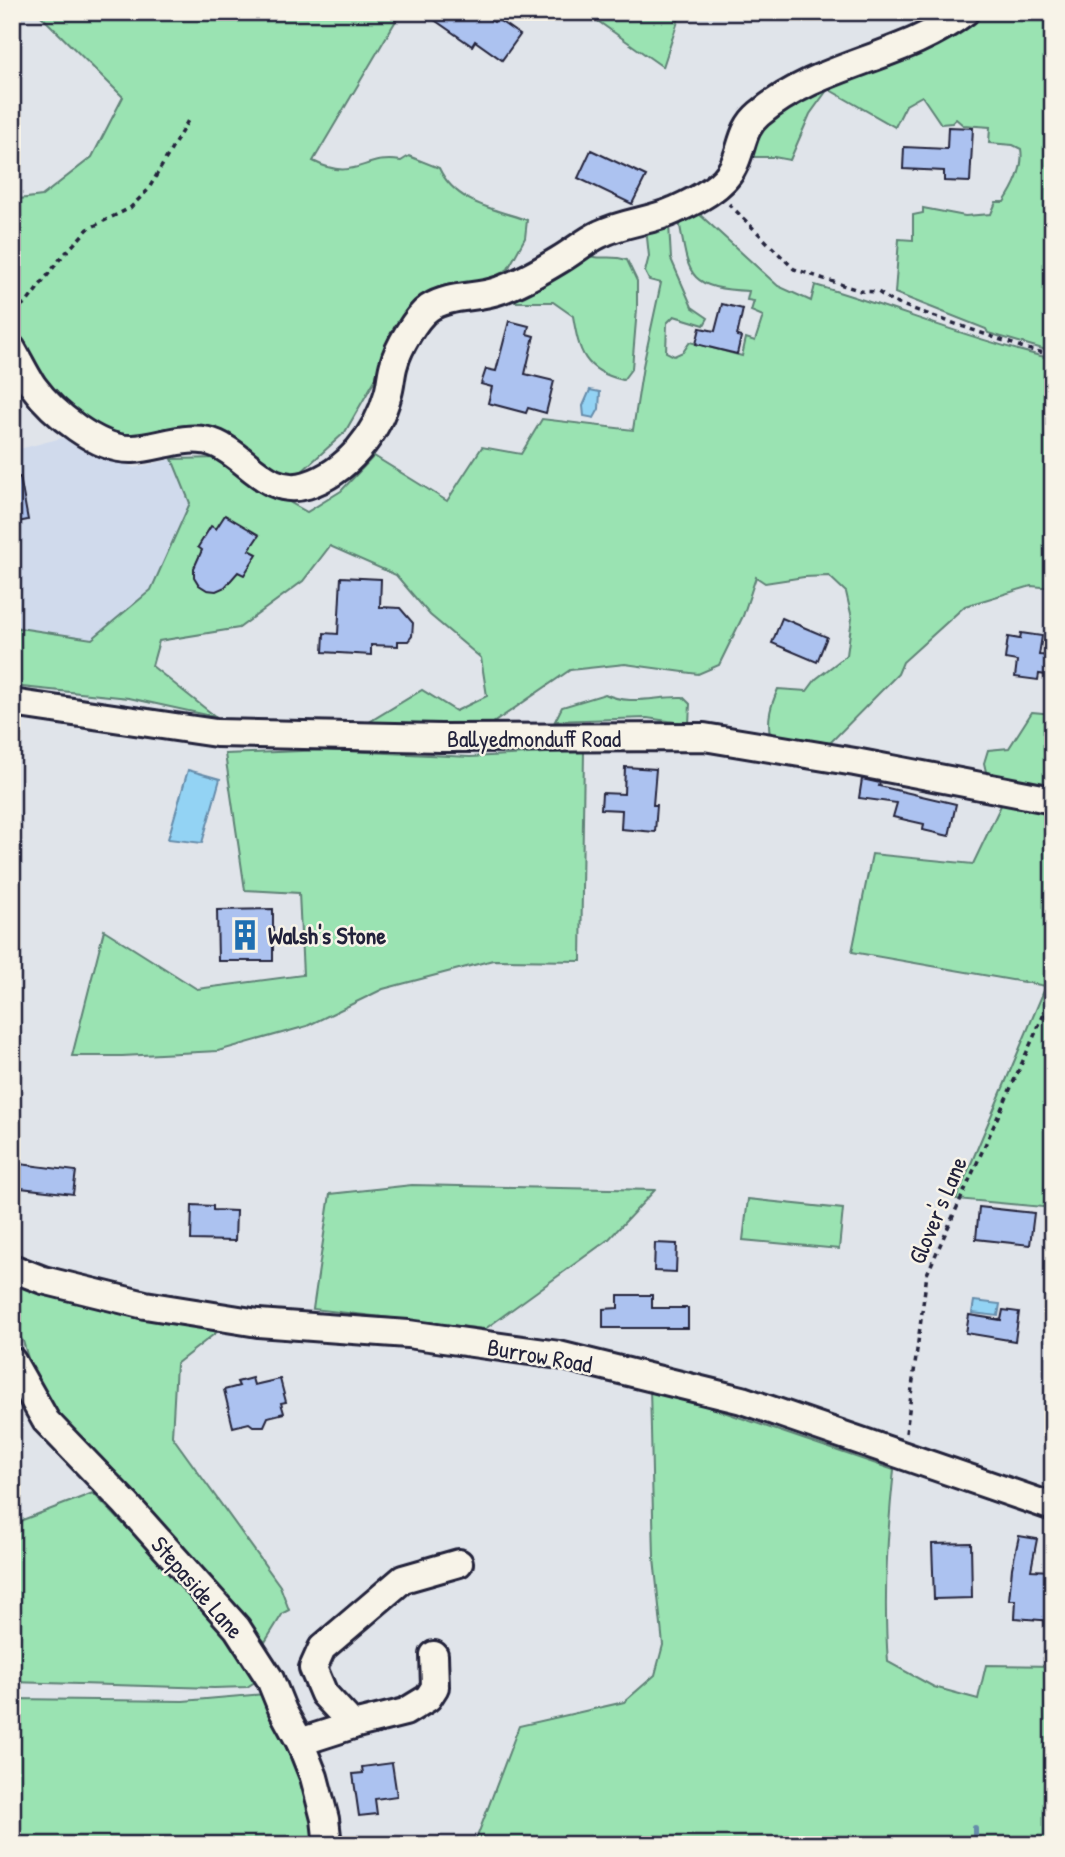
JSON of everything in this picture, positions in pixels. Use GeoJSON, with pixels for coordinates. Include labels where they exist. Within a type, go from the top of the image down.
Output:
{"type":"FeatureCollection","features":[{"type":"Feature","properties":{"kind":"street"},"geometry":{"type":"LineString","coordinates":[[12,349],[31,384],[41,396],[94,439],[115,448],[132,449],[175,441],[208,442],[216,444],[264,478],[283,487],[302,487],[321,480],[348,463],[372,431],[388,395],[394,362],[421,315],[432,306],[451,298],[479,296],[498,291],[560,260],[597,235],[674,210],[727,177],[734,166],[745,130],[755,117],[782,95],[862,60],[917,41],[965,12]]}},
{"type":"Feature","properties":{"kind":"street","name":"Ballyedmonduff Road"},"geometry":{"type":"LineString","coordinates":[[12,704],[216,733],[454,738],[704,737],[855,762],[1053,800]]}},
{"type":"Feature","properties":{"kind":"street","name":"Burrow Road"},"geometry":{"type":"LineString","coordinates":[[12,1268],[43,1280],[145,1305],[246,1321],[408,1334],[559,1355],[742,1400],[1053,1507]]}},
{"type":"Feature","properties":{"kind":"street","name":"Stepaside Lane"},"geometry":{"type":"LineString","coordinates":[[12,1362],[46,1421],[126,1504],[237,1628],[270,1679],[300,1742],[314,1777],[325,1819],[328,1845]]}},
{"type":"Feature","properties":{"kind":"street"},"geometry":{"type":"LineString","coordinates":[[354,1725],[324,1694],[318,1681],[313,1668],[321,1648],[404,1579],[459,1563]]}},
{"type":"Feature","properties":{"kind":"street"},"geometry":{"type":"LineString","coordinates":[[300,1742],[405,1712],[428,1698],[435,1687],[434,1654]]}},
{"type":"Feature","properties":{"kind":"path"},"geometry":{"type":"LineString","coordinates":[[12,312],[29,301],[60,259],[88,229],[130,208],[148,190],[190,117]]}},
{"type":"Feature","properties":{"kind":"path"},"geometry":{"type":"LineString","coordinates":[[717,185],[723,197],[794,269],[861,291],[878,292],[893,302],[1027,349],[1053,355]]}},
{"type":"Feature","properties":{"kind":"path","name":"Glover's Lane"},"geometry":{"type":"LineString","coordinates":[[903,1454],[927,1274],[1053,994]]}},
{"type":"Feature","properties":{"kind":"shaded area"},"geometry":{"type":"Polygon","coordinates":[[[73,435],[134,468],[172,459],[190,503],[151,590],[92,639],[12,627],[12,451],[73,435]]]}},
{"type":"Feature","properties":{"kind":"green space"},"geometry":{"type":"Polygon","coordinates":[[[37,12],[401,12],[313,161],[327,167],[350,169],[378,161],[401,161],[409,156],[439,168],[446,180],[465,197],[527,220],[525,238],[508,269],[492,278],[441,293],[398,330],[376,378],[345,432],[299,474],[277,470],[236,444],[133,443],[80,421],[39,384],[12,333],[12,200],[42,196],[92,157],[123,97],[37,12]]]}},
{"type":"Feature","properties":{"kind":"green space"},"geometry":{"type":"Polygon","coordinates":[[[585,12],[681,12],[663,67],[585,12]]]}},
{"type":"Feature","properties":{"kind":"green space"},"geometry":{"type":"Polygon","coordinates":[[[979,12],[1053,12],[1053,352],[988,333],[986,329],[895,293],[899,239],[913,240],[913,215],[923,213],[923,208],[965,216],[991,214],[996,202],[1004,202],[1008,196],[1020,169],[1021,149],[1013,145],[989,143],[990,127],[963,125],[956,119],[952,123],[941,124],[922,96],[906,105],[895,127],[828,89],[810,114],[790,160],[748,157],[750,136],[806,93],[976,17],[979,12]]]}},
{"type":"Feature","properties":{"kind":"green space"},"geometry":{"type":"Polygon","coordinates":[[[698,213],[778,286],[811,301],[815,285],[993,343],[1053,359],[1053,588],[1031,586],[965,606],[903,662],[898,674],[830,743],[770,735],[769,723],[778,689],[807,691],[816,679],[847,655],[852,618],[846,592],[829,576],[765,583],[756,577],[743,616],[719,665],[698,674],[625,664],[570,670],[493,723],[425,727],[366,724],[422,690],[456,711],[487,696],[481,658],[430,615],[396,575],[330,546],[303,581],[239,628],[159,641],[152,666],[216,717],[129,698],[12,686],[12,627],[92,639],[151,590],[190,503],[172,459],[220,458],[261,486],[307,512],[341,491],[374,456],[447,501],[482,447],[521,454],[542,419],[633,430],[643,366],[661,283],[649,280],[645,272],[649,256],[646,228],[669,224],[671,259],[692,307],[708,318],[704,325],[674,316],[667,323],[666,352],[674,356],[683,352],[690,342],[742,356],[746,338],[755,341],[763,316],[751,311],[754,301],[747,300],[749,291],[713,287],[694,275],[685,254],[679,220],[698,213]]]}},
{"type":"Feature","properties":{"kind":"green space"},"geometry":{"type":"Polygon","coordinates":[[[582,253],[594,257],[627,260],[637,281],[632,368],[623,380],[600,371],[586,358],[581,350],[573,316],[553,302],[515,302],[512,295],[582,253]]]}},
{"type":"Feature","properties":{"kind":"green space"},"geometry":{"type":"Polygon","coordinates":[[[605,694],[633,700],[683,697],[690,704],[689,724],[647,718],[555,721],[562,707],[605,694]]]}},
{"type":"Feature","properties":{"kind":"green space"},"geometry":{"type":"Polygon","coordinates":[[[1032,712],[1053,714],[1053,791],[987,776],[984,763],[988,750],[1009,748],[1032,712]]]}},
{"type":"Feature","properties":{"kind":"green space"},"geometry":{"type":"Polygon","coordinates":[[[326,750],[470,757],[584,751],[581,961],[493,960],[383,989],[307,1026],[218,1051],[72,1056],[104,930],[197,989],[303,975],[299,893],[245,890],[225,754],[326,750]]]}},
{"type":"Feature","properties":{"kind":"green space"},"geometry":{"type":"Polygon","coordinates":[[[1004,799],[1053,810],[1053,1208],[956,1199],[1046,986],[852,952],[872,854],[973,864],[1004,799]]]}},
{"type":"Feature","properties":{"kind":"green space"},"geometry":{"type":"Polygon","coordinates":[[[412,1185],[655,1190],[609,1239],[485,1329],[313,1309],[330,1194],[412,1185]]]}},
{"type":"Feature","properties":{"kind":"green space"},"geometry":{"type":"Polygon","coordinates":[[[748,1199],[843,1209],[839,1249],[743,1240],[748,1199]]]}},
{"type":"Feature","properties":{"kind":"green space"},"geometry":{"type":"Polygon","coordinates":[[[12,1276],[227,1324],[176,1364],[172,1436],[280,1586],[289,1610],[283,1613],[265,1642],[52,1412],[32,1372],[23,1341],[12,1327],[12,1276]]]}},
{"type":"Feature","properties":{"kind":"green space"},"geometry":{"type":"Polygon","coordinates":[[[650,1387],[894,1470],[886,1566],[888,1662],[934,1687],[978,1699],[986,1665],[1053,1666],[1053,1845],[474,1845],[519,1726],[624,1702],[655,1675],[663,1645],[654,1558],[650,1387]]]}},
{"type":"Feature","properties":{"kind":"green space"},"geometry":{"type":"Polygon","coordinates":[[[93,1493],[225,1628],[261,1678],[247,1687],[214,1688],[12,1682],[12,1524],[93,1493]]]}},
{"type":"Feature","properties":{"kind":"green space"},"geometry":{"type":"Polygon","coordinates":[[[265,1694],[311,1802],[318,1845],[12,1845],[12,1699],[183,1701],[265,1694]]]}},
{"type":"Feature","properties":{"kind":"water"},"geometry":{"type":"Polygon","coordinates":[[[590,390],[600,392],[599,409],[594,418],[584,416],[583,406],[590,390]]]}},
{"type":"Feature","properties":{"kind":"water"},"geometry":{"type":"Polygon","coordinates":[[[188,770],[220,779],[202,843],[168,839],[188,770]]]}},
{"type":"Feature","properties":{"kind":"water"},"geometry":{"type":"Polygon","coordinates":[[[974,1301],[1000,1304],[998,1316],[972,1313],[974,1301]]]}},
{"type":"Feature","properties":{"kind":"building"},"geometry":{"type":"Polygon","coordinates":[[[423,12],[479,12],[494,22],[497,19],[520,35],[502,60],[475,41],[472,46],[423,12]]]}},
{"type":"Feature","properties":{"kind":"building"},"geometry":{"type":"Polygon","coordinates":[[[948,127],[973,128],[970,182],[944,181],[944,171],[903,169],[904,147],[947,149],[948,127]]]}},
{"type":"Feature","properties":{"kind":"building"},"geometry":{"type":"Polygon","coordinates":[[[591,150],[646,176],[632,204],[578,178],[591,150]]]}},
{"type":"Feature","properties":{"kind":"building"},"geometry":{"type":"Polygon","coordinates":[[[722,304],[743,309],[737,336],[741,337],[737,354],[696,344],[700,328],[715,331],[722,304]]]}},
{"type":"Feature","properties":{"kind":"building"},"geometry":{"type":"Polygon","coordinates":[[[509,321],[529,326],[527,334],[534,336],[525,374],[554,381],[546,413],[528,408],[526,413],[488,403],[492,387],[481,384],[486,369],[496,371],[509,321]]]}},
{"type":"Feature","properties":{"kind":"building"},"geometry":{"type":"Polygon","coordinates":[[[20,477],[28,520],[12,523],[12,478],[20,477]]]}},
{"type":"Feature","properties":{"kind":"building"},"geometry":{"type":"Polygon","coordinates":[[[225,515],[259,535],[249,550],[257,554],[244,575],[238,572],[225,587],[216,591],[207,590],[199,585],[194,577],[194,568],[202,550],[198,547],[211,526],[216,529],[225,515]]]}},
{"type":"Feature","properties":{"kind":"building"},"geometry":{"type":"Polygon","coordinates":[[[341,577],[381,579],[380,607],[400,608],[413,623],[412,636],[408,641],[398,641],[398,646],[371,645],[371,655],[323,652],[324,633],[338,634],[341,577]]]}},
{"type":"Feature","properties":{"kind":"building"},"geometry":{"type":"Polygon","coordinates":[[[782,618],[827,637],[817,662],[772,643],[782,618]]]}},
{"type":"Feature","properties":{"kind":"building"},"geometry":{"type":"Polygon","coordinates":[[[1021,633],[1042,636],[1039,655],[1053,656],[1053,676],[1039,674],[1038,680],[1015,677],[1017,661],[1005,659],[1008,637],[1020,639],[1021,633]]]}},
{"type":"Feature","properties":{"kind":"building"},"geometry":{"type":"Polygon","coordinates":[[[625,767],[656,769],[653,805],[657,805],[655,832],[621,829],[622,810],[601,809],[602,793],[624,794],[625,767]]]}},
{"type":"Feature","properties":{"kind":"building"},"geometry":{"type":"Polygon","coordinates":[[[862,779],[880,783],[879,786],[956,804],[949,836],[923,830],[924,824],[893,817],[897,803],[859,798],[862,779]]]}},
{"type":"Feature","properties":{"kind":"building","name":"Walsh's Stone"},"geometry":{"type":"Polygon","coordinates":[[[273,909],[273,961],[218,961],[217,910],[273,909]]]}},
{"type":"Feature","properties":{"kind":"building"},"geometry":{"type":"Polygon","coordinates":[[[12,1163],[76,1171],[73,1194],[12,1187],[12,1163]]]}},
{"type":"Feature","properties":{"kind":"building"},"geometry":{"type":"Polygon","coordinates":[[[192,1205],[213,1206],[213,1210],[236,1211],[235,1241],[191,1240],[192,1205]]]}},
{"type":"Feature","properties":{"kind":"building"},"geometry":{"type":"Polygon","coordinates":[[[979,1207],[1034,1213],[1030,1245],[976,1239],[979,1207]]]}},
{"type":"Feature","properties":{"kind":"building"},"geometry":{"type":"Polygon","coordinates":[[[655,1243],[677,1244],[676,1272],[654,1271],[655,1243]]]}},
{"type":"Feature","properties":{"kind":"building"},"geometry":{"type":"Polygon","coordinates":[[[618,1295],[652,1295],[652,1308],[688,1308],[688,1328],[603,1328],[603,1309],[618,1308],[618,1295]]]}},
{"type":"Feature","properties":{"kind":"building"},"geometry":{"type":"Polygon","coordinates":[[[1003,1310],[1019,1312],[1015,1341],[966,1333],[969,1315],[1001,1320],[1003,1310]]]}},
{"type":"Feature","properties":{"kind":"building"},"geometry":{"type":"Polygon","coordinates":[[[252,1378],[254,1385],[280,1379],[286,1402],[281,1403],[284,1413],[268,1417],[264,1426],[253,1426],[249,1423],[233,1427],[224,1390],[239,1386],[237,1382],[252,1378]]]}},
{"type":"Feature","properties":{"kind":"building"},"geometry":{"type":"Polygon","coordinates":[[[1019,1536],[1037,1539],[1031,1570],[1053,1571],[1053,1621],[1015,1618],[1016,1600],[1009,1600],[1019,1536]]]}},
{"type":"Feature","properties":{"kind":"building"},"geometry":{"type":"Polygon","coordinates":[[[971,1543],[972,1598],[934,1599],[932,1544],[971,1543]]]}},
{"type":"Feature","properties":{"kind":"building"},"geometry":{"type":"Polygon","coordinates":[[[392,1763],[397,1796],[375,1799],[377,1814],[359,1816],[353,1774],[363,1773],[362,1767],[392,1763]]]}},
{"type":"Feature","properties":{"kind":"waterway"},"geometry":{"type":"LineString","coordinates":[[975,1828],[975,1845]]}},
{"type":"Feature","properties":{"kind":"place","name":"Walsh's Stone"},"geometry":{"type":"Point","coordinates":[245,935]}}]}
